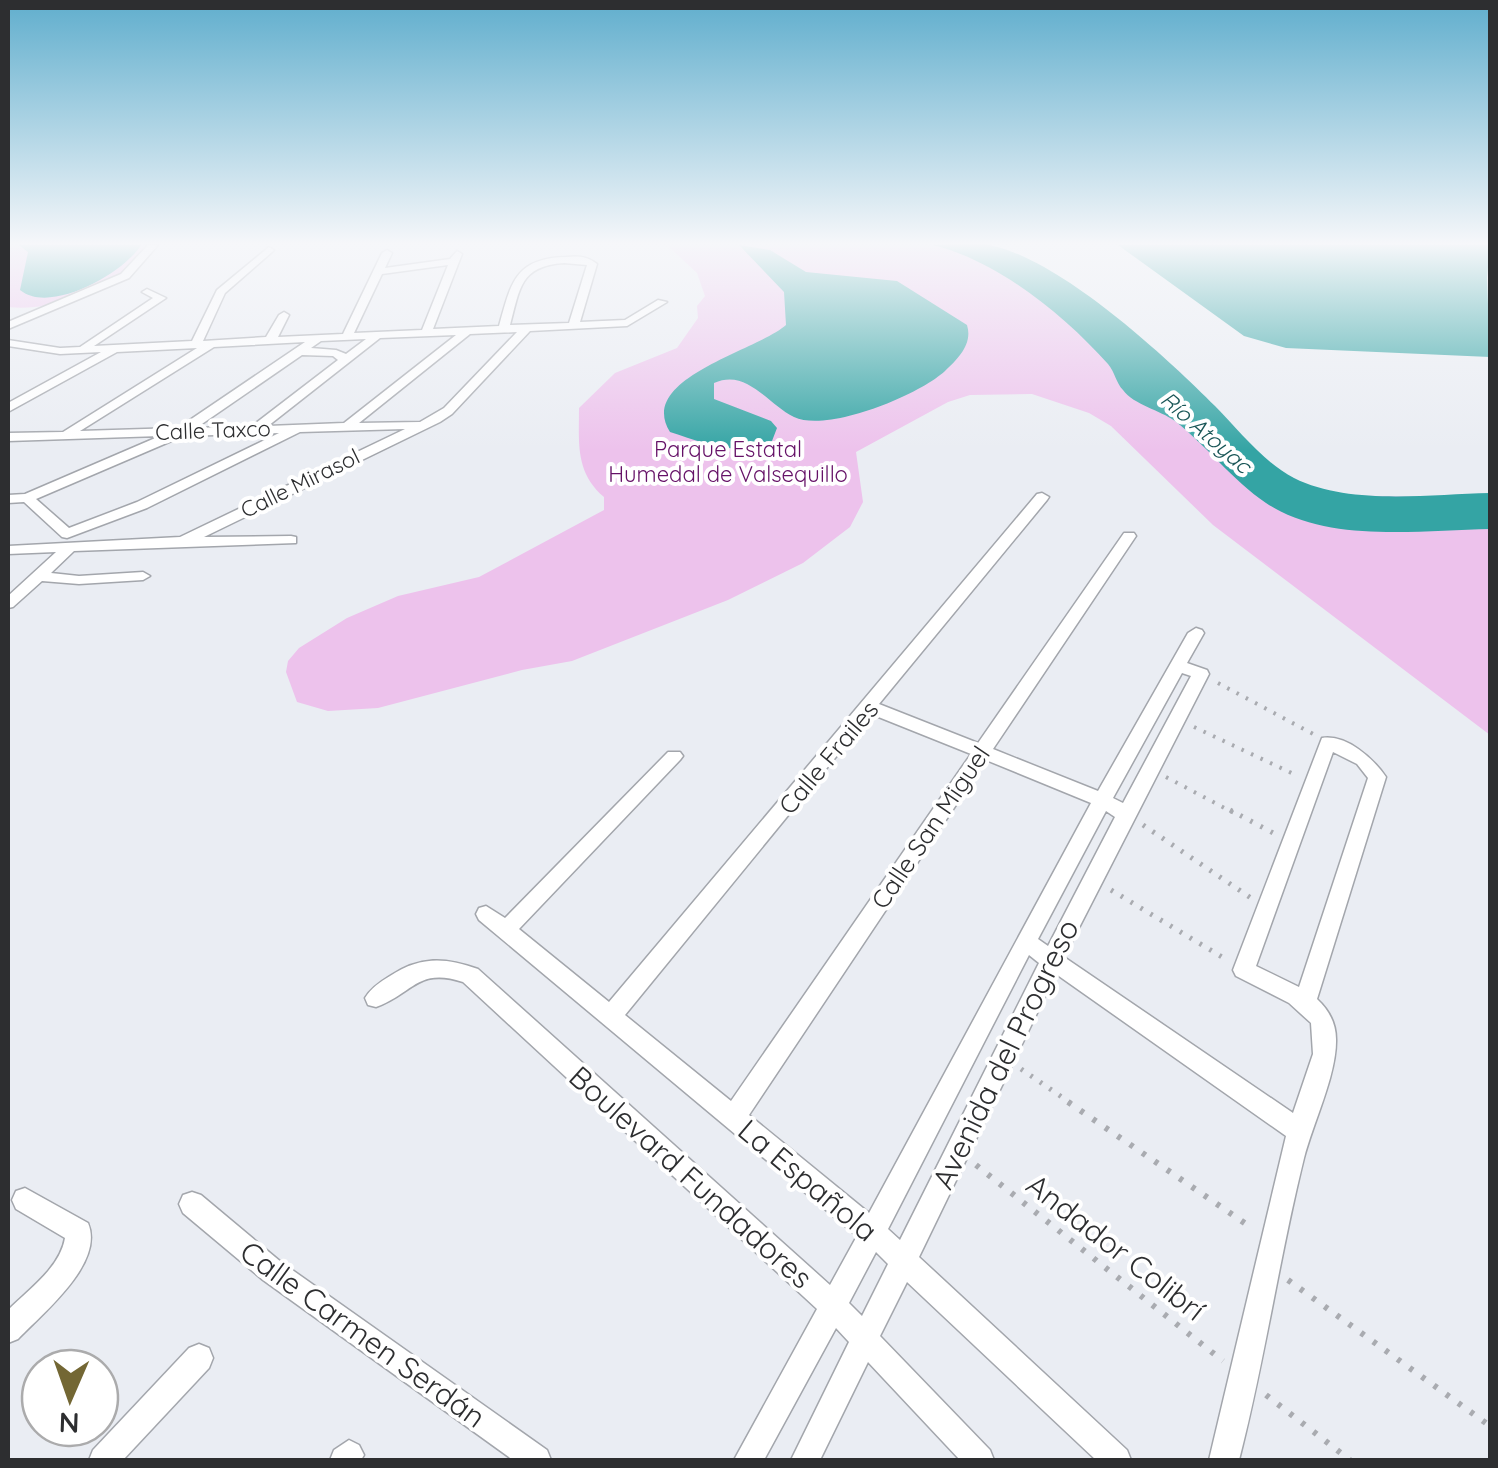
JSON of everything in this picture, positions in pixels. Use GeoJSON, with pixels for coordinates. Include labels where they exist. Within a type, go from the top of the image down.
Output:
{"type":"FeatureCollection","features":[{"type":"Feature","properties":{"kind":"street"},"geometry":{"type":"LineString","coordinates":[[8,326],[37,314]]}},
{"type":"Feature","properties":{"kind":"street"},"geometry":{"type":"LineString","coordinates":[[80,350],[137,314]]}},
{"type":"Feature","properties":{"kind":"street"},"geometry":{"type":"LineString","coordinates":[[196,344],[211,314]]}},
{"type":"Feature","properties":{"kind":"street"},"geometry":{"type":"LineString","coordinates":[[348,336],[359,314]]}},
{"type":"Feature","properties":{"kind":"street"},"geometry":{"type":"LineString","coordinates":[[426,332],[433,314]]}},
{"type":"Feature","properties":{"kind":"street"},"geometry":{"type":"LineString","coordinates":[[504,329],[509,314]]}},
{"type":"Feature","properties":{"kind":"street"},"geometry":{"type":"LineString","coordinates":[[574,325],[577,314]]}},
{"type":"Feature","properties":{"kind":"street"},"geometry":{"type":"LineString","coordinates":[[8,343],[50,352],[634,322],[646,314]]}},
{"type":"Feature","properties":{"kind":"street"},"geometry":{"type":"LineString","coordinates":[[270,341],[284,315]]}},
{"type":"Feature","properties":{"kind":"street","name":"Calle Mirasol"},"geometry":{"type":"LineString","coordinates":[[183,541],[448,412],[527,328]]}},
{"type":"Feature","properties":{"kind":"street"},"geometry":{"type":"LineString","coordinates":[[348,425],[466,332]]}},
{"type":"Feature","properties":{"kind":"street"},"geometry":{"type":"LineString","coordinates":[[256,428],[378,335]]}},
{"type":"Feature","properties":{"kind":"street"},"geometry":{"type":"LineString","coordinates":[[8,500],[27,498],[181,432],[319,338]]}},
{"type":"Feature","properties":{"kind":"street"},"geometry":{"type":"LineString","coordinates":[[65,435],[212,344]]}},
{"type":"Feature","properties":{"kind":"street"},"geometry":{"type":"LineString","coordinates":[[8,408],[119,347]]}},
{"type":"Feature","properties":{"kind":"street"},"geometry":{"type":"LineString","coordinates":[[300,351],[336,353],[346,360]]}},
{"type":"Feature","properties":{"kind":"street","name":"Calle Taxco"},"geometry":{"type":"LineString","coordinates":[[8,437],[418,425]]}},
{"type":"Feature","properties":{"kind":"street"},"geometry":{"type":"LineString","coordinates":[[8,604],[68,542],[302,426]]}},
{"type":"Feature","properties":{"kind":"street","name":"Calle Frailes"},"geometry":{"type":"LineString","coordinates":[[610,1015],[1042,497]]}},
{"type":"Feature","properties":{"kind":"street"},"geometry":{"type":"LineString","coordinates":[[27,498],[68,542]]}},
{"type":"Feature","properties":{"kind":"street","name":"Calle San Miguel"},"geometry":{"type":"LineString","coordinates":[[732,1118],[1128,536]]}},
{"type":"Feature","properties":{"kind":"street"},"geometry":{"type":"LineString","coordinates":[[8,550],[68,542],[290,540]]}},
{"type":"Feature","properties":{"kind":"street"},"geometry":{"type":"LineString","coordinates":[[39,576],[80,580],[143,576]]}},
{"type":"Feature","properties":{"kind":"street","name":"Avenida del Progreso"},"geometry":{"type":"LineString","coordinates":[[748,1460],[874,1234],[1100,799],[1196,633]]}},
{"type":"Feature","properties":{"kind":"street"},"geometry":{"type":"LineString","coordinates":[[1178,666],[1202,674]]}},
{"type":"Feature","properties":{"kind":"street","name":"Avenida del Progreso"},"geometry":{"type":"LineString","coordinates":[[805,1460],[1092,878],[1202,674]]}},
{"type":"Feature","properties":{"kind":"street"},"geometry":{"type":"LineString","coordinates":[[870,706],[1100,799],[1126,814]]}},
{"type":"Feature","properties":{"kind":"street"},"geometry":{"type":"LineString","coordinates":[[1224,1460],[1247,1380],[1270,1254],[1299,1130],[1326,1042],[1321,1019],[1305,1002],[1244,970],[1328,742],[1363,760],[1377,777],[1305,1002]]}},
{"type":"Feature","properties":{"kind":"street","name":"La Española"},"geometry":{"type":"LineString","coordinates":[[674,756],[496,922],[874,1234],[1117,1460]]}},
{"type":"Feature","properties":{"kind":"street"},"geometry":{"type":"LineString","coordinates":[[1026,942],[1299,1130]]}},
{"type":"Feature","properties":{"kind":"street","name":"Boulevard Fundadores"},"geometry":{"type":"LineString","coordinates":[[376,998],[414,969],[440,965],[470,976],[834,1308],[980,1460]]}},
{"type":"Feature","properties":{"kind":"street"},"geometry":{"type":"LineString","coordinates":[[8,1329],[62,1272],[79,1247],[79,1232],[24,1200]]}},
{"type":"Feature","properties":{"kind":"street","name":"Calle Carmen Serdán"},"geometry":{"type":"LineString","coordinates":[[192,1204],[272,1270],[536,1460]]}},
{"type":"Feature","properties":{"kind":"street"},"geometry":{"type":"LineString","coordinates":[[103,1460],[199,1358]]}},
{"type":"Feature","properties":{"kind":"path"},"geometry":{"type":"LineString","coordinates":[[1202,674],[1328,742]]}},
{"type":"Feature","properties":{"kind":"path"},"geometry":{"type":"LineString","coordinates":[[1178,719],[1312,783]]}},
{"type":"Feature","properties":{"kind":"path"},"geometry":{"type":"LineString","coordinates":[[1152,770],[1290,842]]}},
{"type":"Feature","properties":{"kind":"path"},"geometry":{"type":"LineString","coordinates":[[1126,814],[1267,910]]}},
{"type":"Feature","properties":{"kind":"path"},"geometry":{"type":"LineString","coordinates":[[1092,878],[1244,970]]}},
{"type":"Feature","properties":{"kind":"path"},"geometry":{"type":"LineString","coordinates":[[1003,1056],[1270,1254],[1490,1426]]}},
{"type":"Feature","properties":{"kind":"path","name":"Andador Colibrí"},"geometry":{"type":"LineString","coordinates":[[957,1150],[1350,1460]]}},
{"type":"Feature","properties":{"kind":"green space","name":"Parque Estatal Humedal de Valsequillo"},"geometry":{"type":"Polygon","coordinates":[[[698,314],[1087,314],[1179,371],[1280,484],[1321,495],[1490,498],[1490,735],[1213,525],[1111,426],[1089,413],[1032,394],[970,395],[948,402],[856,452],[863,502],[850,527],[803,563],[728,600],[572,661],[522,670],[378,708],[328,711],[297,702],[286,672],[288,661],[299,648],[347,618],[398,596],[479,577],[604,510],[604,497],[583,467],[579,408],[615,373],[677,348],[698,314]]]}},
{"type":"Feature","properties":{"kind":"water"},"geometry":{"type":"Polygon","coordinates":[[[785,314],[949,314],[967,325],[968,332],[966,345],[945,371],[915,391],[872,409],[809,421],[794,417],[747,384],[726,380],[714,383],[714,399],[771,421],[777,428],[772,441],[734,449],[670,432],[664,413],[670,396],[684,381],[786,325],[785,314]]]}},
{"type":"Feature","properties":{"kind":"water","name":"Río Atoyac"},"geometry":{"type":"Polygon","coordinates":[[[1055,314],[1113,314],[1194,385],[1262,455],[1294,478],[1316,487],[1365,495],[1490,493],[1490,529],[1375,532],[1346,530],[1291,516],[1254,494],[1175,421],[1128,395],[1091,345],[1055,314]]]}},
{"type":"Feature","properties":{"kind":"water"},"geometry":{"type":"Polygon","coordinates":[[[1213,314],[1488,314],[1490,357],[1286,348],[1244,336],[1213,314]]]}}]}
